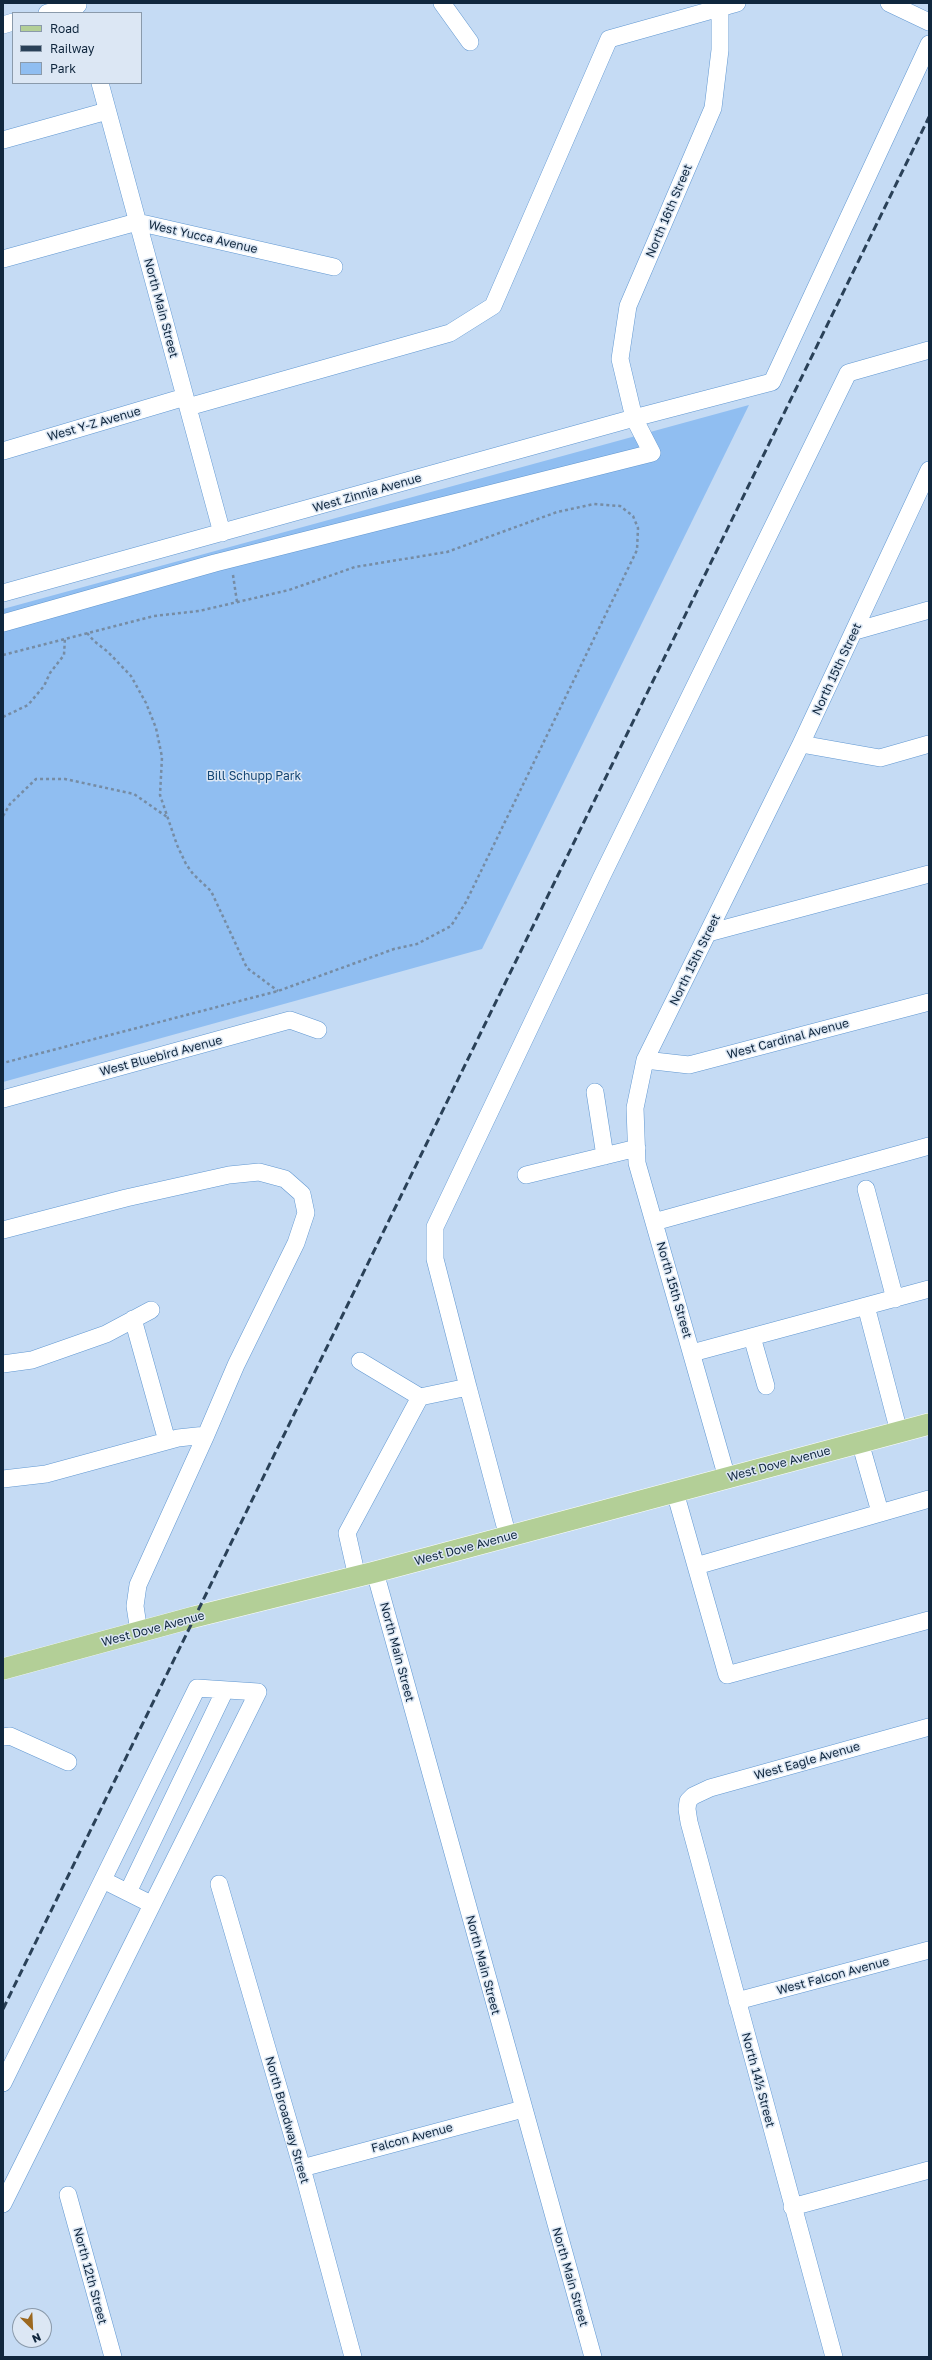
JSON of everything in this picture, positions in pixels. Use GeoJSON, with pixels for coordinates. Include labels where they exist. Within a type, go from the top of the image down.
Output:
{"type":"FeatureCollection","features":[{"type":"Feature","properties":{"kind":"main road","name":"West Dove Avenue"},"geometry":{"type":"LineString","coordinates":[[3,1669],[139,1632],[508,1537],[929,1424]]}},
{"type":"Feature","properties":{"kind":"street"},"geometry":{"type":"LineString","coordinates":[[442,3],[470,42]]}},
{"type":"Feature","properties":{"kind":"street"},"geometry":{"type":"LineString","coordinates":[[889,3],[929,22]]}},
{"type":"Feature","properties":{"kind":"street","name":"West Y-Z Avenue"},"geometry":{"type":"LineString","coordinates":[[3,451],[450,333],[493,306],[609,39],[726,4]]}},
{"type":"Feature","properties":{"kind":"street","name":"North 16th Street"},"geometry":{"type":"LineString","coordinates":[[230,560],[652,453],[634,418],[620,359],[628,306],[713,108],[726,4]]}},
{"type":"Feature","properties":{"kind":"street"},"geometry":{"type":"LineString","coordinates":[[53,12],[79,7]]}},
{"type":"Feature","properties":{"kind":"street","name":"West Zinnia Avenue"},"geometry":{"type":"LineString","coordinates":[[3,593],[634,418],[772,382],[929,44]]}},
{"type":"Feature","properties":{"kind":"street","name":"North Main Street"},"geometry":{"type":"LineString","coordinates":[[100,84],[222,533]]}},
{"type":"Feature","properties":{"kind":"street"},"geometry":{"type":"LineString","coordinates":[[3,140],[107,111]]}},
{"type":"Feature","properties":{"kind":"street","name":"West Yucca Avenue"},"geometry":{"type":"LineString","coordinates":[[3,259],[137,222],[334,267]]}},
{"type":"Feature","properties":{"kind":"street"},"geometry":{"type":"LineString","coordinates":[[508,1537],[435,1259],[435,1227],[605,870],[848,373],[929,350]]}},
{"type":"Feature","properties":{"kind":"street","name":"North 15th Street"},"geometry":{"type":"LineString","coordinates":[[727,1478],[637,1163],[635,1108],[645,1060],[801,744],[929,470]]}},
{"type":"Feature","properties":{"kind":"street"},"geometry":{"type":"LineString","coordinates":[[3,623],[230,560]]}},
{"type":"Feature","properties":{"kind":"street"},"geometry":{"type":"LineString","coordinates":[[855,631],[929,610]]}},
{"type":"Feature","properties":{"kind":"street"},"geometry":{"type":"LineString","coordinates":[[801,744],[880,758],[929,744]]}},
{"type":"Feature","properties":{"kind":"street"},"geometry":{"type":"LineString","coordinates":[[708,933],[929,874]]}},
{"type":"Feature","properties":{"kind":"street","name":"West Cardinal Avenue"},"geometry":{"type":"LineString","coordinates":[[645,1060],[689,1065],[929,1002]]}},
{"type":"Feature","properties":{"kind":"street","name":"West Bluebird Avenue"},"geometry":{"type":"LineString","coordinates":[[3,1099],[290,1020],[318,1030]]}},
{"type":"Feature","properties":{"kind":"street"},"geometry":{"type":"LineString","coordinates":[[595,1092],[604,1156]]}},
{"type":"Feature","properties":{"kind":"street"},"geometry":{"type":"LineString","coordinates":[[654,1222],[929,1146]]}},
{"type":"Feature","properties":{"kind":"street"},"geometry":{"type":"LineString","coordinates":[[526,1175],[637,1148]]}},
{"type":"Feature","properties":{"kind":"street"},"geometry":{"type":"LineString","coordinates":[[3,1230],[126,1198],[229,1175],[259,1172],[284,1179],[302,1194],[306,1213],[296,1243],[236,1365],[138,1585],[135,1606],[139,1632]]}},
{"type":"Feature","properties":{"kind":"street"},"geometry":{"type":"LineString","coordinates":[[866,1189],[895,1298]]}},
{"type":"Feature","properties":{"kind":"street"},"geometry":{"type":"LineString","coordinates":[[692,1353],[929,1289]]}},
{"type":"Feature","properties":{"kind":"street"},"geometry":{"type":"LineString","coordinates":[[866,1306],[899,1432]]}},
{"type":"Feature","properties":{"kind":"street"},"geometry":{"type":"LineString","coordinates":[[3,1364],[40,1357],[106,1334],[151,1310]]}},
{"type":"Feature","properties":{"kind":"street"},"geometry":{"type":"LineString","coordinates":[[133,1319],[167,1441]]}},
{"type":"Feature","properties":{"kind":"street"},"geometry":{"type":"LineString","coordinates":[[752,1337],[766,1386]]}},
{"type":"Feature","properties":{"kind":"street"},"geometry":{"type":"LineString","coordinates":[[360,1361],[420,1396],[468,1387]]}},
{"type":"Feature","properties":{"kind":"street","name":"North Main Street"},"geometry":{"type":"LineString","coordinates":[[420,1396],[347,1533],[366,1574],[523,2109],[593,2357]]}},
{"type":"Feature","properties":{"kind":"street"},"geometry":{"type":"LineString","coordinates":[[3,1480],[46,1474],[167,1441],[192,1435],[206,1435]]}},
{"type":"Feature","properties":{"kind":"street"},"geometry":{"type":"LineString","coordinates":[[860,1442],[880,1512]]}},
{"type":"Feature","properties":{"kind":"street"},"geometry":{"type":"LineString","coordinates":[[675,1492],[727,1675],[929,1620]]}},
{"type":"Feature","properties":{"kind":"street"},"geometry":{"type":"LineString","coordinates":[[696,1566],[929,1499]]}},
{"type":"Feature","properties":{"kind":"street"},"geometry":{"type":"LineString","coordinates":[[3,2083],[197,1688],[258,1692],[3,2204]]}},
{"type":"Feature","properties":{"kind":"street"},"geometry":{"type":"LineString","coordinates":[[128,1892],[225,1690]]}},
{"type":"Feature","properties":{"kind":"street","name":"West Eagle Avenue"},"geometry":{"type":"LineString","coordinates":[[688,1801],[693,1796],[710,1788],[929,1727]]}},
{"type":"Feature","properties":{"kind":"street"},"geometry":{"type":"LineString","coordinates":[[3,1737],[10,1736],[68,1762]]}},
{"type":"Feature","properties":{"kind":"street","name":"North 14½ Street"},"geometry":{"type":"LineString","coordinates":[[688,1801],[688,1822],[834,2357]]}},
{"type":"Feature","properties":{"kind":"street"},"geometry":{"type":"LineString","coordinates":[[103,1880],[152,1904]]}},
{"type":"Feature","properties":{"kind":"street","name":"North Broadway Street"},"geometry":{"type":"LineString","coordinates":[[219,1884],[302,2168],[352,2357]]}},
{"type":"Feature","properties":{"kind":"street","name":"West Falcon Avenue"},"geometry":{"type":"LineString","coordinates":[[736,2001],[929,1950]]}},
{"type":"Feature","properties":{"kind":"street","name":"Falcon Avenue"},"geometry":{"type":"LineString","coordinates":[[302,2168],[523,2109]]}},
{"type":"Feature","properties":{"kind":"street"},"geometry":{"type":"LineString","coordinates":[[792,2207],[929,2170]]}},
{"type":"Feature","properties":{"kind":"street","name":"North 12th Street"},"geometry":{"type":"LineString","coordinates":[[68,2195],[113,2357]]}},
{"type":"Feature","properties":{"kind":"path"},"geometry":{"type":"LineString","coordinates":[[3,655],[154,616],[199,611],[289,590],[355,567],[447,552],[557,512],[594,504],[620,506],[632,516],[638,528],[637,550],[466,902],[451,926],[418,944],[394,949],[278,991],[3,1063]]}},
{"type":"Feature","properties":{"kind":"path"},"geometry":{"type":"LineString","coordinates":[[230,560],[237,602]]}},
{"type":"Feature","properties":{"kind":"path"},"geometry":{"type":"LineString","coordinates":[[88,633],[94,641],[108,652],[131,676],[146,703],[156,728],[162,756],[160,795],[167,817],[186,864],[193,874],[211,891],[247,968],[278,991]]}},
{"type":"Feature","properties":{"kind":"path"},"geometry":{"type":"LineString","coordinates":[[3,717],[28,704],[44,686],[50,673],[64,655],[65,638]]}},
{"type":"Feature","properties":{"kind":"path"},"geometry":{"type":"LineString","coordinates":[[3,816],[10,804],[36,779],[65,779],[134,794],[167,817]]}},
{"type":"Feature","properties":{"kind":"green space","name":"Bill Schupp Park"},"geometry":{"type":"Polygon","coordinates":[[[749,405],[482,949],[3,1082],[3,609],[749,405]]]}},
{"type":"Feature","properties":{"kind":"railway"},"geometry":{"type":"LineString","coordinates":[[3,2009],[929,117]]}}]}
